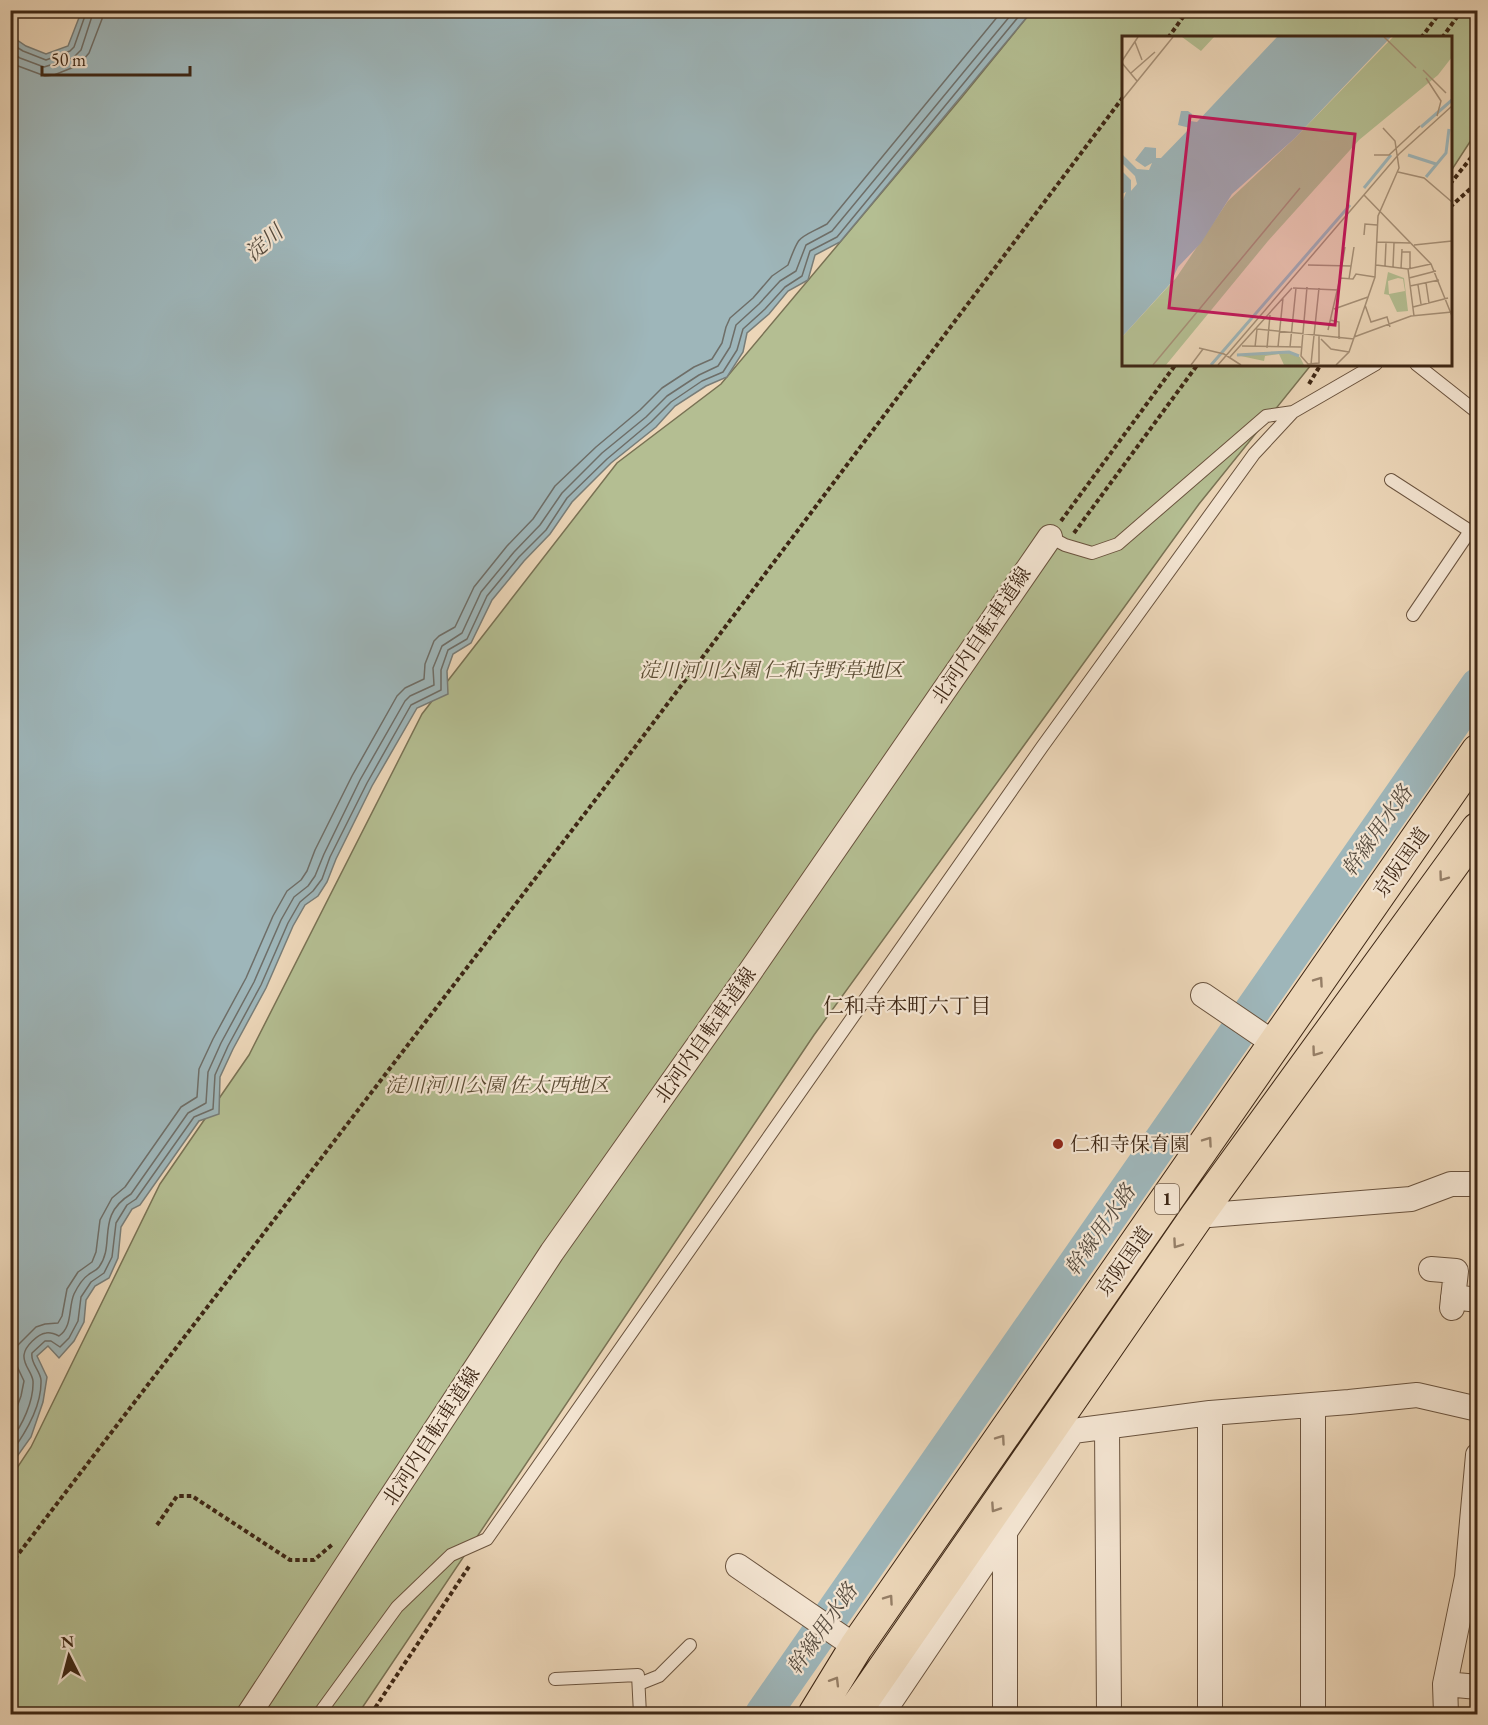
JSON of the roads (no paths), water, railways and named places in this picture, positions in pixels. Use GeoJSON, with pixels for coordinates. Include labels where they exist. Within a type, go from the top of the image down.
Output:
{"type":"FeatureCollection","features":[{"type":"Feature","properties":{"kind":"highway","name":"京阪国道"},"geometry":{"type":"LineString","coordinates":[[815,1714],[846,1640],[1253,1030],[1478,751]]}},
{"type":"Feature","properties":{"kind":"highway","name":"京阪国道"},"geometry":{"type":"LineString","coordinates":[[853,1714],[1062,1427],[1197,1216],[1478,830]]}},
{"type":"Feature","properties":{"kind":"street","name":"北河内自転車道線"},"geometry":{"type":"LineString","coordinates":[[249,1714],[552,1252],[736,992],[1050,537]]}},
{"type":"Feature","properties":{"kind":"street"},"geometry":{"type":"LineString","coordinates":[[1203,994],[1253,1030]]}},
{"type":"Feature","properties":{"kind":"street"},"geometry":{"type":"LineString","coordinates":[[1197,1216],[1411,1200],[1451,1184],[1478,1184]]}},
{"type":"Feature","properties":{"kind":"street"},"geometry":{"type":"LineString","coordinates":[[1431,1269],[1456,1271],[1452,1302],[1478,1300]]}},
{"type":"Feature","properties":{"kind":"street"},"geometry":{"type":"LineString","coordinates":[[882,1714],[1005,1533],[1062,1427],[1107,1427],[1210,1413],[1417,1395],[1478,1408]]}},
{"type":"Feature","properties":{"kind":"street"},"geometry":{"type":"LineString","coordinates":[[1313,1405],[1313,1714]]}},
{"type":"Feature","properties":{"kind":"street"},"geometry":{"type":"LineString","coordinates":[[1210,1413],[1210,1714]]}},
{"type":"Feature","properties":{"kind":"street"},"geometry":{"type":"LineString","coordinates":[[1107,1427],[1109,1714]]}},
{"type":"Feature","properties":{"kind":"street"},"geometry":{"type":"LineString","coordinates":[[1446,1714],[1445,1684],[1472,1575],[1478,1455]]}},
{"type":"Feature","properties":{"kind":"street"},"geometry":{"type":"LineString","coordinates":[[1005,1533],[1005,1714]]}},
{"type":"Feature","properties":{"kind":"street"},"geometry":{"type":"LineString","coordinates":[[738,1566],[846,1640]]}},
{"type":"Feature","properties":{"kind":"street"},"geometry":{"type":"LineString","coordinates":[[1445,1684],[1478,1687]]}},
{"type":"Feature","properties":{"kind":"street"},"geometry":{"type":"LineString","coordinates":[[899,1690],[899,1714]]}},
{"type":"Feature","properties":{"kind":"lane"},"geometry":{"type":"LineString","coordinates":[[319,1714],[397,1607],[451,1555],[487,1539],[1049,738],[1254,454],[1293,412],[1373,366]]}},
{"type":"Feature","properties":{"kind":"lane"},"geometry":{"type":"LineString","coordinates":[[1419,366],[1478,413]]}},
{"type":"Feature","properties":{"kind":"lane"},"geometry":{"type":"LineString","coordinates":[[1050,537],[1065,545],[1092,552],[1118,544],[1266,416],[1293,412]]}},
{"type":"Feature","properties":{"kind":"lane"},"geometry":{"type":"LineString","coordinates":[[1391,480],[1470,531],[1413,615]]}},
{"type":"Feature","properties":{"kind":"lane"},"geometry":{"type":"LineString","coordinates":[[639,1684],[659,1676],[690,1645]]}},
{"type":"Feature","properties":{"kind":"lane"},"geometry":{"type":"LineString","coordinates":[[555,1679],[638,1675],[640,1714]]}},
{"type":"Feature","properties":{"kind":"water","name":"淀川"},"geometry":{"type":"Polygon","coordinates":[[[82,10],[1032,11],[840,242],[815,255],[808,280],[788,291],[769,314],[747,333],[743,352],[727,377],[706,386],[675,406],[656,427],[611,463],[572,502],[550,534],[492,600],[471,643],[453,654],[447,671],[448,694],[417,708],[372,786],[327,882],[318,896],[305,905],[293,926],[266,988],[220,1077],[219,1114],[199,1121],[140,1205],[132,1209],[121,1227],[118,1258],[109,1278],[95,1286],[86,1300],[84,1322],[74,1341],[59,1358],[48,1346],[37,1356],[47,1377],[43,1402],[31,1437],[11,1465],[10,105],[13,101],[10,86],[11,36],[26,46],[46,54],[68,46],[82,10]]]}},
{"type":"Feature","properties":{"kind":"waterway","name":"幹線用水路"},"geometry":{"type":"LineString","coordinates":[[763,1714],[1478,686]]}},
{"type":"Feature","properties":{"kind":"place","name":"仁和寺保育園"},"geometry":{"type":"Point","coordinates":[1058,1144]}},
{"type":"Feature","properties":{"kind":"district","name":"仁和寺本町六丁目"},"geometry":{"type":"Point","coordinates":[907,1006]}},
{"type":"Feature","properties":{"kind":"park label","name":"淀川河川公園 仁和寺野草地区"},"geometry":{"type":"Point","coordinates":[771,670]}},
{"type":"Feature","properties":{"kind":"park label","name":"淀川河川公園 佐太西地区"},"geometry":{"type":"Point","coordinates":[497,1085]}}]}
